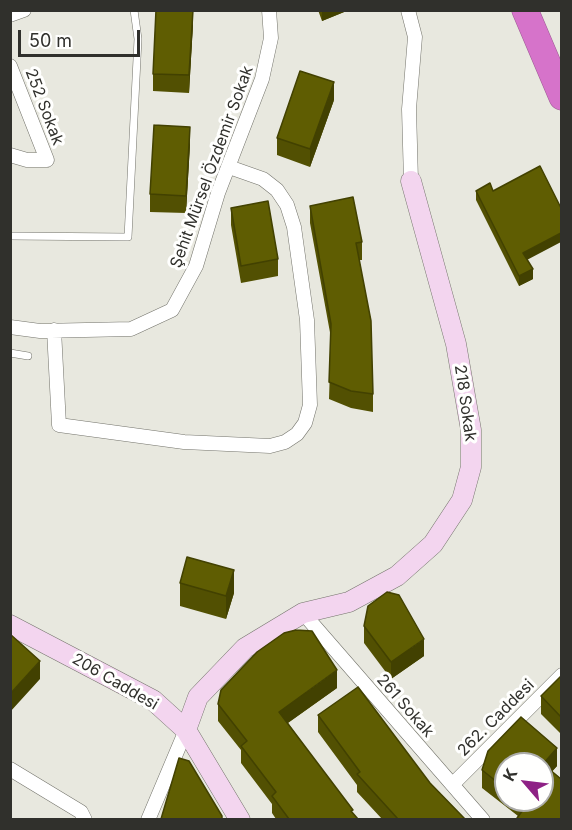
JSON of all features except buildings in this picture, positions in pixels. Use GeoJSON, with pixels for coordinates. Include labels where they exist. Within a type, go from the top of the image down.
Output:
{"type":"FeatureCollection","features":[{"type":"Feature","properties":{"kind":"highway"},"geometry":{"type":"LineString","coordinates":[[525,10],[561,98]]}},
{"type":"Feature","properties":{"kind":"street"},"geometry":{"type":"LineString","coordinates":[[10,15],[24,10]]}},
{"type":"Feature","properties":{"kind":"street","name":"Şehit Mürsel Özdemir Sokak"},"geometry":{"type":"LineString","coordinates":[[10,327],[54,330],[131,329],[172,310],[196,266],[268,60],[271,38],[268,10]]}},
{"type":"Feature","properties":{"kind":"street","name":"218 Sokak"},"geometry":{"type":"LineString","coordinates":[[186,730],[198,697],[245,648],[303,614],[349,602],[397,576],[439,535],[462,500],[471,467],[471,430],[456,344],[411,181],[409,109],[415,37],[408,10]]}},
{"type":"Feature","properties":{"kind":"street","name":"252 Sokak"},"geometry":{"type":"LineString","coordinates":[[10,66],[47,160],[27,160],[10,155]]}},
{"type":"Feature","properties":{"kind":"street"},"geometry":{"type":"LineString","coordinates":[[54,330],[59,425],[184,442],[270,446],[285,442],[297,434],[305,423],[310,405],[308,320],[294,228],[287,206],[277,190],[263,179],[229,167]]}},
{"type":"Feature","properties":{"kind":"street","name":"261 Sokak"},"geometry":{"type":"LineString","coordinates":[[303,614],[483,819]]}},
{"type":"Feature","properties":{"kind":"street","name":"206 Caddesi"},"geometry":{"type":"LineString","coordinates":[[10,625],[153,700],[186,730],[240,819]]}},
{"type":"Feature","properties":{"kind":"street","name":"262. Caddesi"},"geometry":{"type":"LineString","coordinates":[[453,784],[561,675]]}},
{"type":"Feature","properties":{"kind":"street"},"geometry":{"type":"LineString","coordinates":[[148,819],[186,730]]}},
{"type":"Feature","properties":{"kind":"street"},"geometry":{"type":"LineString","coordinates":[[10,769],[81,812],[85,819]]}},
{"type":"Feature","properties":{"kind":"lane"},"geometry":{"type":"LineString","coordinates":[[10,236],[128,237],[138,39],[134,10]]}},
{"type":"Feature","properties":{"kind":"lane"},"geometry":{"type":"LineString","coordinates":[[10,353],[28,356]]}}]}
